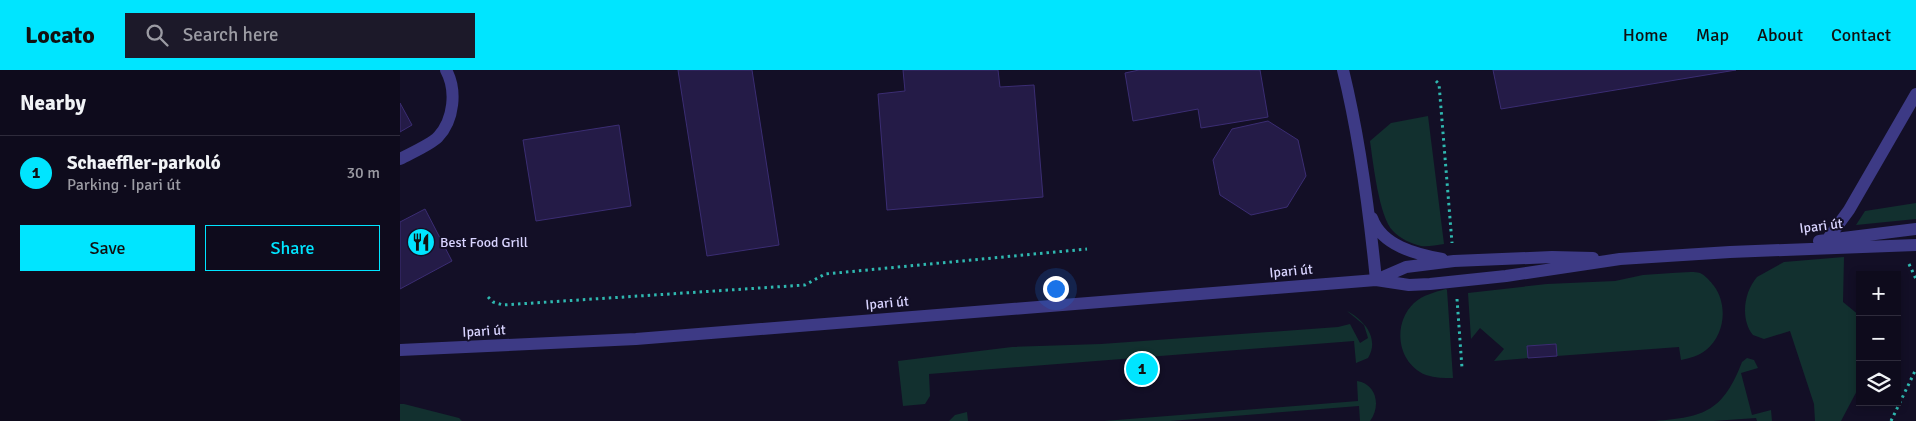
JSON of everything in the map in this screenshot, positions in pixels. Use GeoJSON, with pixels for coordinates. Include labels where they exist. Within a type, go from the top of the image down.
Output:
{"type":"FeatureCollection","features":[{"type":"Feature","properties":{"kind":"street"},"geometry":{"type":"LineString","coordinates":[[400,159],[437,138],[450,119],[453,94],[446,70]]}},
{"type":"Feature","properties":{"kind":"street"},"geometry":{"type":"LineString","coordinates":[[1343,70],[1368,206],[1376,280]]}},
{"type":"Feature","properties":{"kind":"street"},"geometry":{"type":"LineString","coordinates":[[1827,240],[1849,210],[1916,94]]}},
{"type":"Feature","properties":{"kind":"street"},"geometry":{"type":"LineString","coordinates":[[1368,206],[1374,222],[1390,241],[1416,253],[1454,261]]}},
{"type":"Feature","properties":{"kind":"street","name":"Ipari út"},"geometry":{"type":"LineString","coordinates":[[1730,252],[1916,230]]}},
{"type":"Feature","properties":{"kind":"street","name":"Ipari út"},"geometry":{"type":"LineString","coordinates":[[400,350],[636,338],[1376,280],[1403,284],[1430,284],[1506,276],[1620,260],[1730,252],[1916,245]]}},
{"type":"Feature","properties":{"kind":"street","name":"Ipari út"},"geometry":{"type":"LineString","coordinates":[[1376,280],[1406,267],[1454,261],[1552,256],[1620,260]]}},
{"type":"Feature","properties":{"kind":"path"},"geometry":{"type":"LineString","coordinates":[[1436,81],[1439,84],[1452,243]]}},
{"type":"Feature","properties":{"kind":"path"},"geometry":{"type":"LineString","coordinates":[[488,297],[493,302],[503,304],[805,285],[825,274],[1086,249]]}},
{"type":"Feature","properties":{"kind":"path"},"geometry":{"type":"LineString","coordinates":[[1457,296],[1462,368]]}},
{"type":"Feature","properties":{"kind":"path"},"geometry":{"type":"LineString","coordinates":[[1891,421],[1916,369]]}},
{"type":"Feature","properties":{"kind":"green space"},"geometry":{"type":"Polygon","coordinates":[[[1428,116],[1444,244],[1421,246],[1396,234],[1388,224],[1377,189],[1370,141],[1391,123],[1428,116]]]}},
{"type":"Feature","properties":{"kind":"green space"},"geometry":{"type":"Polygon","coordinates":[[[1916,203],[1916,219],[1856,225],[1865,211],[1916,203]]]}},
{"type":"Feature","properties":{"kind":"green space"},"geometry":{"type":"Polygon","coordinates":[[[1844,257],[1843,302],[1856,313],[1856,393],[1841,421],[1815,421],[1814,404],[1790,331],[1764,339],[1753,335],[1746,321],[1745,306],[1753,283],[1757,277],[1784,262],[1844,257]]]}},
{"type":"Feature","properties":{"kind":"green space"},"geometry":{"type":"Polygon","coordinates":[[[1700,273],[1708,279],[1718,294],[1723,311],[1721,328],[1712,344],[1706,350],[1681,360],[1679,347],[1557,356],[1556,344],[1527,346],[1528,358],[1494,361],[1504,349],[1480,328],[1471,339],[1468,293],[1547,284],[1615,281],[1643,275],[1700,273]]]}},
{"type":"Feature","properties":{"kind":"green space"},"geometry":{"type":"Polygon","coordinates":[[[1446,289],[1453,378],[1429,376],[1416,369],[1409,362],[1404,352],[1400,332],[1407,312],[1414,303],[1425,296],[1446,289]]]}},
{"type":"Feature","properties":{"kind":"green space"},"geometry":{"type":"Polygon","coordinates":[[[1347,311],[1353,315],[1364,325],[1347,311]]]}},
{"type":"Feature","properties":{"kind":"green space"},"geometry":{"type":"Polygon","coordinates":[[[1350,324],[1360,343],[1368,338],[1364,325],[1371,337],[1371,351],[1368,358],[1356,363],[1354,341],[929,374],[930,396],[925,404],[903,406],[898,361],[1012,347],[1101,344],[1338,327],[1350,324]]]}},
{"type":"Feature","properties":{"kind":"green space"},"geometry":{"type":"Polygon","coordinates":[[[1747,358],[1754,360],[1758,368],[1741,373],[1752,415],[1771,410],[1772,421],[1757,421],[1756,418],[1713,421],[1655,421],[1687,417],[1710,408],[1727,391],[1742,362],[1747,358]]]}},
{"type":"Feature","properties":{"kind":"green space"},"geometry":{"type":"Polygon","coordinates":[[[1357,381],[1369,387],[1375,397],[1375,409],[1370,421],[1360,421],[1359,406],[1170,421],[1104,421],[1358,401],[1357,381]]]}},
{"type":"Feature","properties":{"kind":"green space"},"geometry":{"type":"Polygon","coordinates":[[[400,404],[459,418],[462,421],[400,421],[400,404]]]}},
{"type":"Feature","properties":{"kind":"green space"},"geometry":{"type":"Polygon","coordinates":[[[967,412],[968,421],[949,421],[955,415],[967,412]]]}},
{"type":"Feature","properties":{"kind":"building"},"geometry":{"type":"Polygon","coordinates":[[[678,70],[752,70],[779,245],[707,256],[678,70]]]}},
{"type":"Feature","properties":{"kind":"building"},"geometry":{"type":"Polygon","coordinates":[[[903,70],[998,70],[1000,87],[1034,85],[1043,197],[887,210],[878,94],[905,91],[903,70]]]}},
{"type":"Feature","properties":{"kind":"building"},"geometry":{"type":"Polygon","coordinates":[[[1139,70],[1260,70],[1268,117],[1201,128],[1198,109],[1133,121],[1125,73],[1139,70]]]}},
{"type":"Feature","properties":{"kind":"building"},"geometry":{"type":"Polygon","coordinates":[[[1493,70],[1736,70],[1501,109],[1493,70]]]}},
{"type":"Feature","properties":{"kind":"building"},"geometry":{"type":"Polygon","coordinates":[[[400,103],[412,125],[400,132],[400,103]]]}},
{"type":"Feature","properties":{"kind":"building"},"geometry":{"type":"Polygon","coordinates":[[[1268,121],[1298,140],[1306,176],[1287,207],[1251,215],[1220,195],[1213,160],[1232,129],[1268,121]]]}},
{"type":"Feature","properties":{"kind":"building"},"geometry":{"type":"Polygon","coordinates":[[[619,125],[631,206],[536,221],[523,140],[619,125]]]}},
{"type":"Feature","properties":{"kind":"building","name":"Best Food Grill"},"geometry":{"type":"Polygon","coordinates":[[[425,209],[452,261],[400,289],[400,222],[425,209]]]}},
{"type":"Feature","properties":{"kind":"building"},"geometry":{"type":"Polygon","coordinates":[[[1556,344],[1557,356],[1528,358],[1527,346],[1556,344]]]}},
{"type":"Feature","properties":{"kind":"place","name":"Best Food Grill"},"geometry":{"type":"Point","coordinates":[421,242]}},
{"type":"Feature","properties":{"kind":"place","name":"Schaeffler-parkoló"},"geometry":{"type":"Point","coordinates":[1142,369]}}]}
